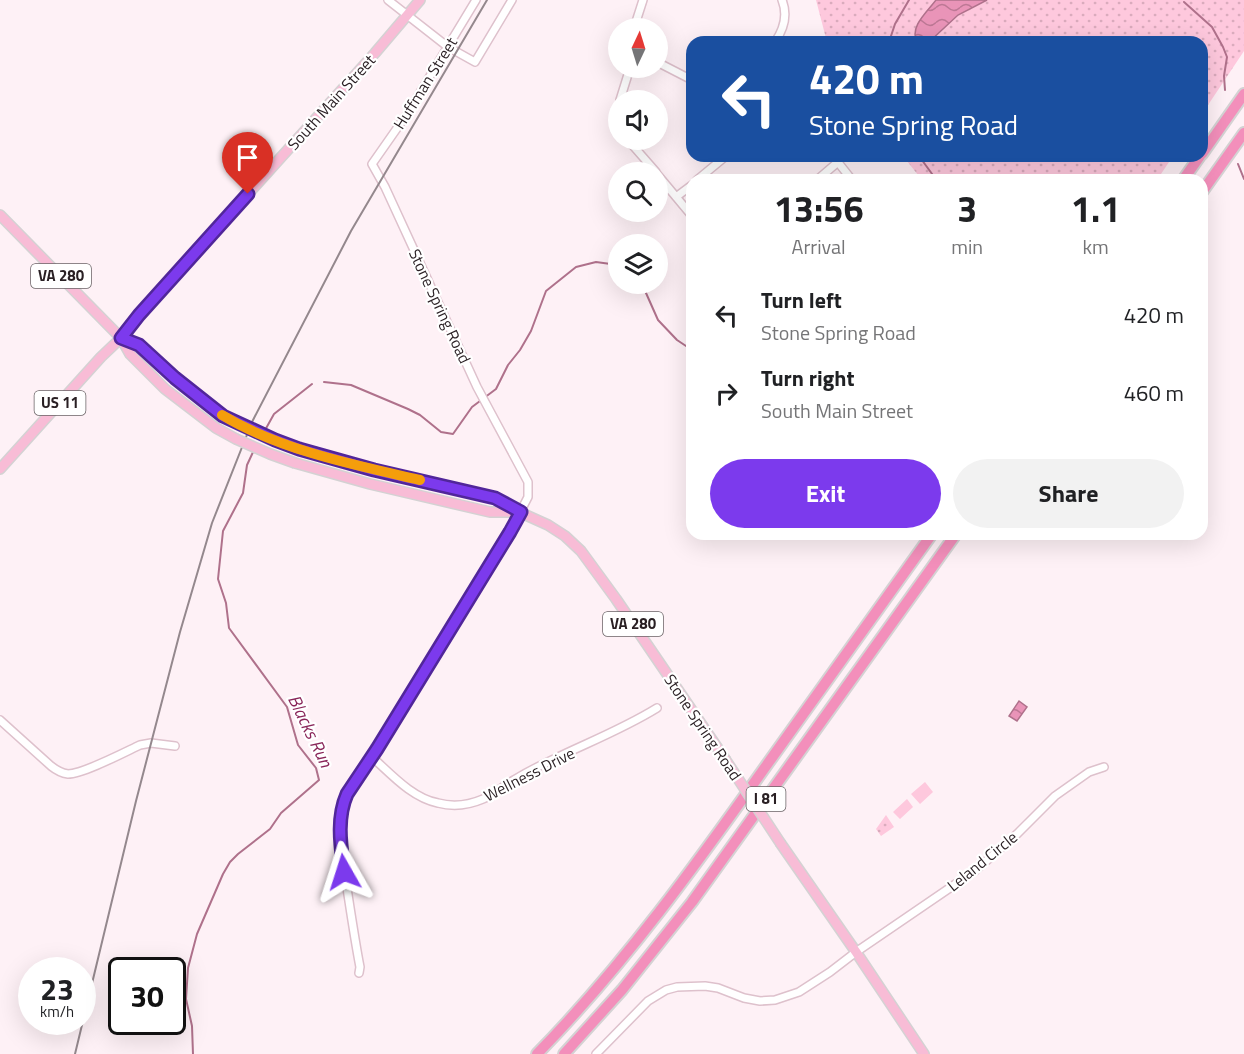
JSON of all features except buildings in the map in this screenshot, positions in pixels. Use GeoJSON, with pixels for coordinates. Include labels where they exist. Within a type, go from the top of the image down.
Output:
{"type":"FeatureCollection","features":[{"type":"Feature","properties":{"kind":"highway"},"geometry":{"type":"LineString","coordinates":[[1208,145],[1244,94]]}},
{"type":"Feature","properties":{"kind":"highway"},"geometry":{"type":"LineString","coordinates":[[1208,184],[1244,133]]}},
{"type":"Feature","properties":{"kind":"highway","name":"I 81"},"geometry":{"type":"LineString","coordinates":[[537,1054],[606,979],[664,908],[928,540]]}},
{"type":"Feature","properties":{"kind":"highway","name":"I 81"},"geometry":{"type":"LineString","coordinates":[[564,1054],[622,990],[698,894],[952,540]]}},
{"type":"Feature","properties":{"kind":"main road","name":"South Main Street"},"geometry":{"type":"LineString","coordinates":[[0,469],[101,357],[121,338],[420,0]]}},
{"type":"Feature","properties":{"kind":"main road","name":"Stone Spring Road"},"geometry":{"type":"LineString","coordinates":[[0,215],[121,338],[130,354],[165,389],[216,429],[295,463],[370,484],[490,512],[521,512]]}},
{"type":"Feature","properties":{"kind":"main road","name":"Stone Spring Road"},"geometry":{"type":"LineString","coordinates":[[121,338],[139,345],[202,401],[223,416],[275,440],[374,470],[495,498],[565,536],[581,551],[616,599],[924,1054]]}},
{"type":"Feature","properties":{"kind":"street"},"geometry":{"type":"LineString","coordinates":[[388,0],[448,47],[475,62],[512,0]]}},
{"type":"Feature","properties":{"kind":"street","name":"Huffman Street"},"geometry":{"type":"LineString","coordinates":[[372,164],[407,114],[476,0]]}},
{"type":"Feature","properties":{"kind":"street"},"geometry":{"type":"LineString","coordinates":[[637,18],[643,0]]}},
{"type":"Feature","properties":{"kind":"street"},"geometry":{"type":"LineString","coordinates":[[778,36],[784,24],[785,9],[782,0]]}},
{"type":"Feature","properties":{"kind":"street"},"geometry":{"type":"LineString","coordinates":[[668,68],[686,77]]}},
{"type":"Feature","properties":{"kind":"street"},"geometry":{"type":"LineString","coordinates":[[637,150],[647,162]]}},
{"type":"Feature","properties":{"kind":"street"},"geometry":{"type":"LineString","coordinates":[[704,174],[719,162]]}},
{"type":"Feature","properties":{"kind":"street"},"geometry":{"type":"LineString","coordinates":[[822,174],[832,162]]}},
{"type":"Feature","properties":{"kind":"street"},"geometry":{"type":"LineString","coordinates":[[837,162],[847,174]]}},
{"type":"Feature","properties":{"kind":"street","name":"Stone Spring Road"},"geometry":{"type":"LineString","coordinates":[[372,164],[385,187],[477,387],[528,482],[528,497],[521,512]]}},
{"type":"Feature","properties":{"kind":"street"},"geometry":{"type":"LineString","coordinates":[[668,187],[686,209]]}},
{"type":"Feature","properties":{"kind":"street"},"geometry":{"type":"LineString","coordinates":[[676,197],[686,189]]}},
{"type":"Feature","properties":{"kind":"street"},"geometry":{"type":"LineString","coordinates":[[359,973],[360,967],[342,854],[341,818],[344,802],[521,512]]}},
{"type":"Feature","properties":{"kind":"street","name":"Wellness Drive"},"geometry":{"type":"LineString","coordinates":[[372,757],[402,785],[423,798],[452,805],[468,804],[485,798],[513,780],[554,759],[629,725],[657,708]]}},
{"type":"Feature","properties":{"kind":"street"},"geometry":{"type":"LineString","coordinates":[[0,720],[57,771],[66,773],[78,772],[140,745],[151,743],[175,746]]}},
{"type":"Feature","properties":{"kind":"street","name":"Leland Circle"},"geometry":{"type":"LineString","coordinates":[[596,1054],[648,1001],[666,990],[677,987],[705,986],[718,988],[751,1000],[775,1000],[799,992],[976,870],[1017,834],[1054,796],[1089,772],[1104,768]]}},
{"type":"Feature","properties":{"kind":"shaded area"},"geometry":{"type":"Polygon","coordinates":[[[816,0],[1244,0],[1244,51],[1208,105],[1208,36],[825,36],[816,0]]]}},
{"type":"Feature","properties":{"kind":"shaded area"},"geometry":{"type":"Polygon","coordinates":[[[908,162],[1169,162],[1161,174],[917,174],[908,162]]]}},
{"type":"Feature","properties":{"kind":"shaded area"},"geometry":{"type":"Polygon","coordinates":[[[925,782],[933,792],[920,804],[911,794],[925,782]]]}},
{"type":"Feature","properties":{"kind":"shaded area"},"geometry":{"type":"Polygon","coordinates":[[[907,799],[913,807],[900,819],[893,812],[907,799]]]}},
{"type":"Feature","properties":{"kind":"shaded area"},"geometry":{"type":"Polygon","coordinates":[[[886,815],[894,827],[881,836],[876,829],[886,815]]]}},
{"type":"Feature","properties":{"kind":"water"},"geometry":{"type":"Polygon","coordinates":[[[936,0],[987,0],[958,15],[935,36],[915,36],[917,25],[936,0]]]}},
{"type":"Feature","properties":{"kind":"water"},"geometry":{"type":"Polygon","coordinates":[[[1019,701],[1027,707],[1017,721],[1009,716],[1019,701]]]}},
{"type":"Feature","properties":{"kind":"waterway","name":"Blacks Run"},"geometry":{"type":"LineString","coordinates":[[891,36],[909,0]]}},
{"type":"Feature","properties":{"kind":"waterway"},"geometry":{"type":"LineString","coordinates":[[1184,2],[1212,27],[1223,47],[1227,57],[1224,76],[1225,90]]}},
{"type":"Feature","properties":{"kind":"waterway","name":"Blacks Run"},"geometry":{"type":"LineString","coordinates":[[923,162],[932,174]]}},
{"type":"Feature","properties":{"kind":"waterway"},"geometry":{"type":"LineString","coordinates":[[1238,164],[1244,179]]}},
{"type":"Feature","properties":{"kind":"waterway","name":"Blacks Run"},"geometry":{"type":"LineString","coordinates":[[324,382],[351,385],[420,415],[441,432],[453,434],[472,407],[496,389],[508,365],[531,331],[546,291],[576,267],[596,262],[608,264]]}},
{"type":"Feature","properties":{"kind":"waterway","name":"Blacks Run"},"geometry":{"type":"LineString","coordinates":[[646,294],[658,320],[686,346]]}},
{"type":"Feature","properties":{"kind":"waterway","name":"Blacks Run"},"geometry":{"type":"LineString","coordinates":[[264,432],[274,414],[312,384]]}},
{"type":"Feature","properties":{"kind":"waterway","name":"Blacks Run"},"geometry":{"type":"LineString","coordinates":[[193,1054],[192,1026],[186,999],[188,968],[197,934],[223,874],[238,854],[270,829],[281,813],[319,780],[316,768],[298,745],[287,707],[229,628],[226,603],[218,579],[223,531],[243,493],[247,465],[254,450]]}},
{"type":"Feature","properties":{"kind":"railway"},"geometry":{"type":"LineString","coordinates":[[75,1054],[136,801],[180,632],[212,523],[252,422],[351,231],[487,0]]}},
{"type":"Feature","properties":{"kind":"slow traffic"},"geometry":{"type":"LineString","coordinates":[[222,415],[299,449],[420,480]]}},
{"type":"Feature","properties":{"kind":"route"},"geometry":{"type":"LineString","coordinates":[[248,194],[121,338],[139,345],[202,401],[223,416],[275,440],[374,470],[495,498],[521,512],[377,749],[347,794],[342,807],[340,828],[344,872]]}}]}
